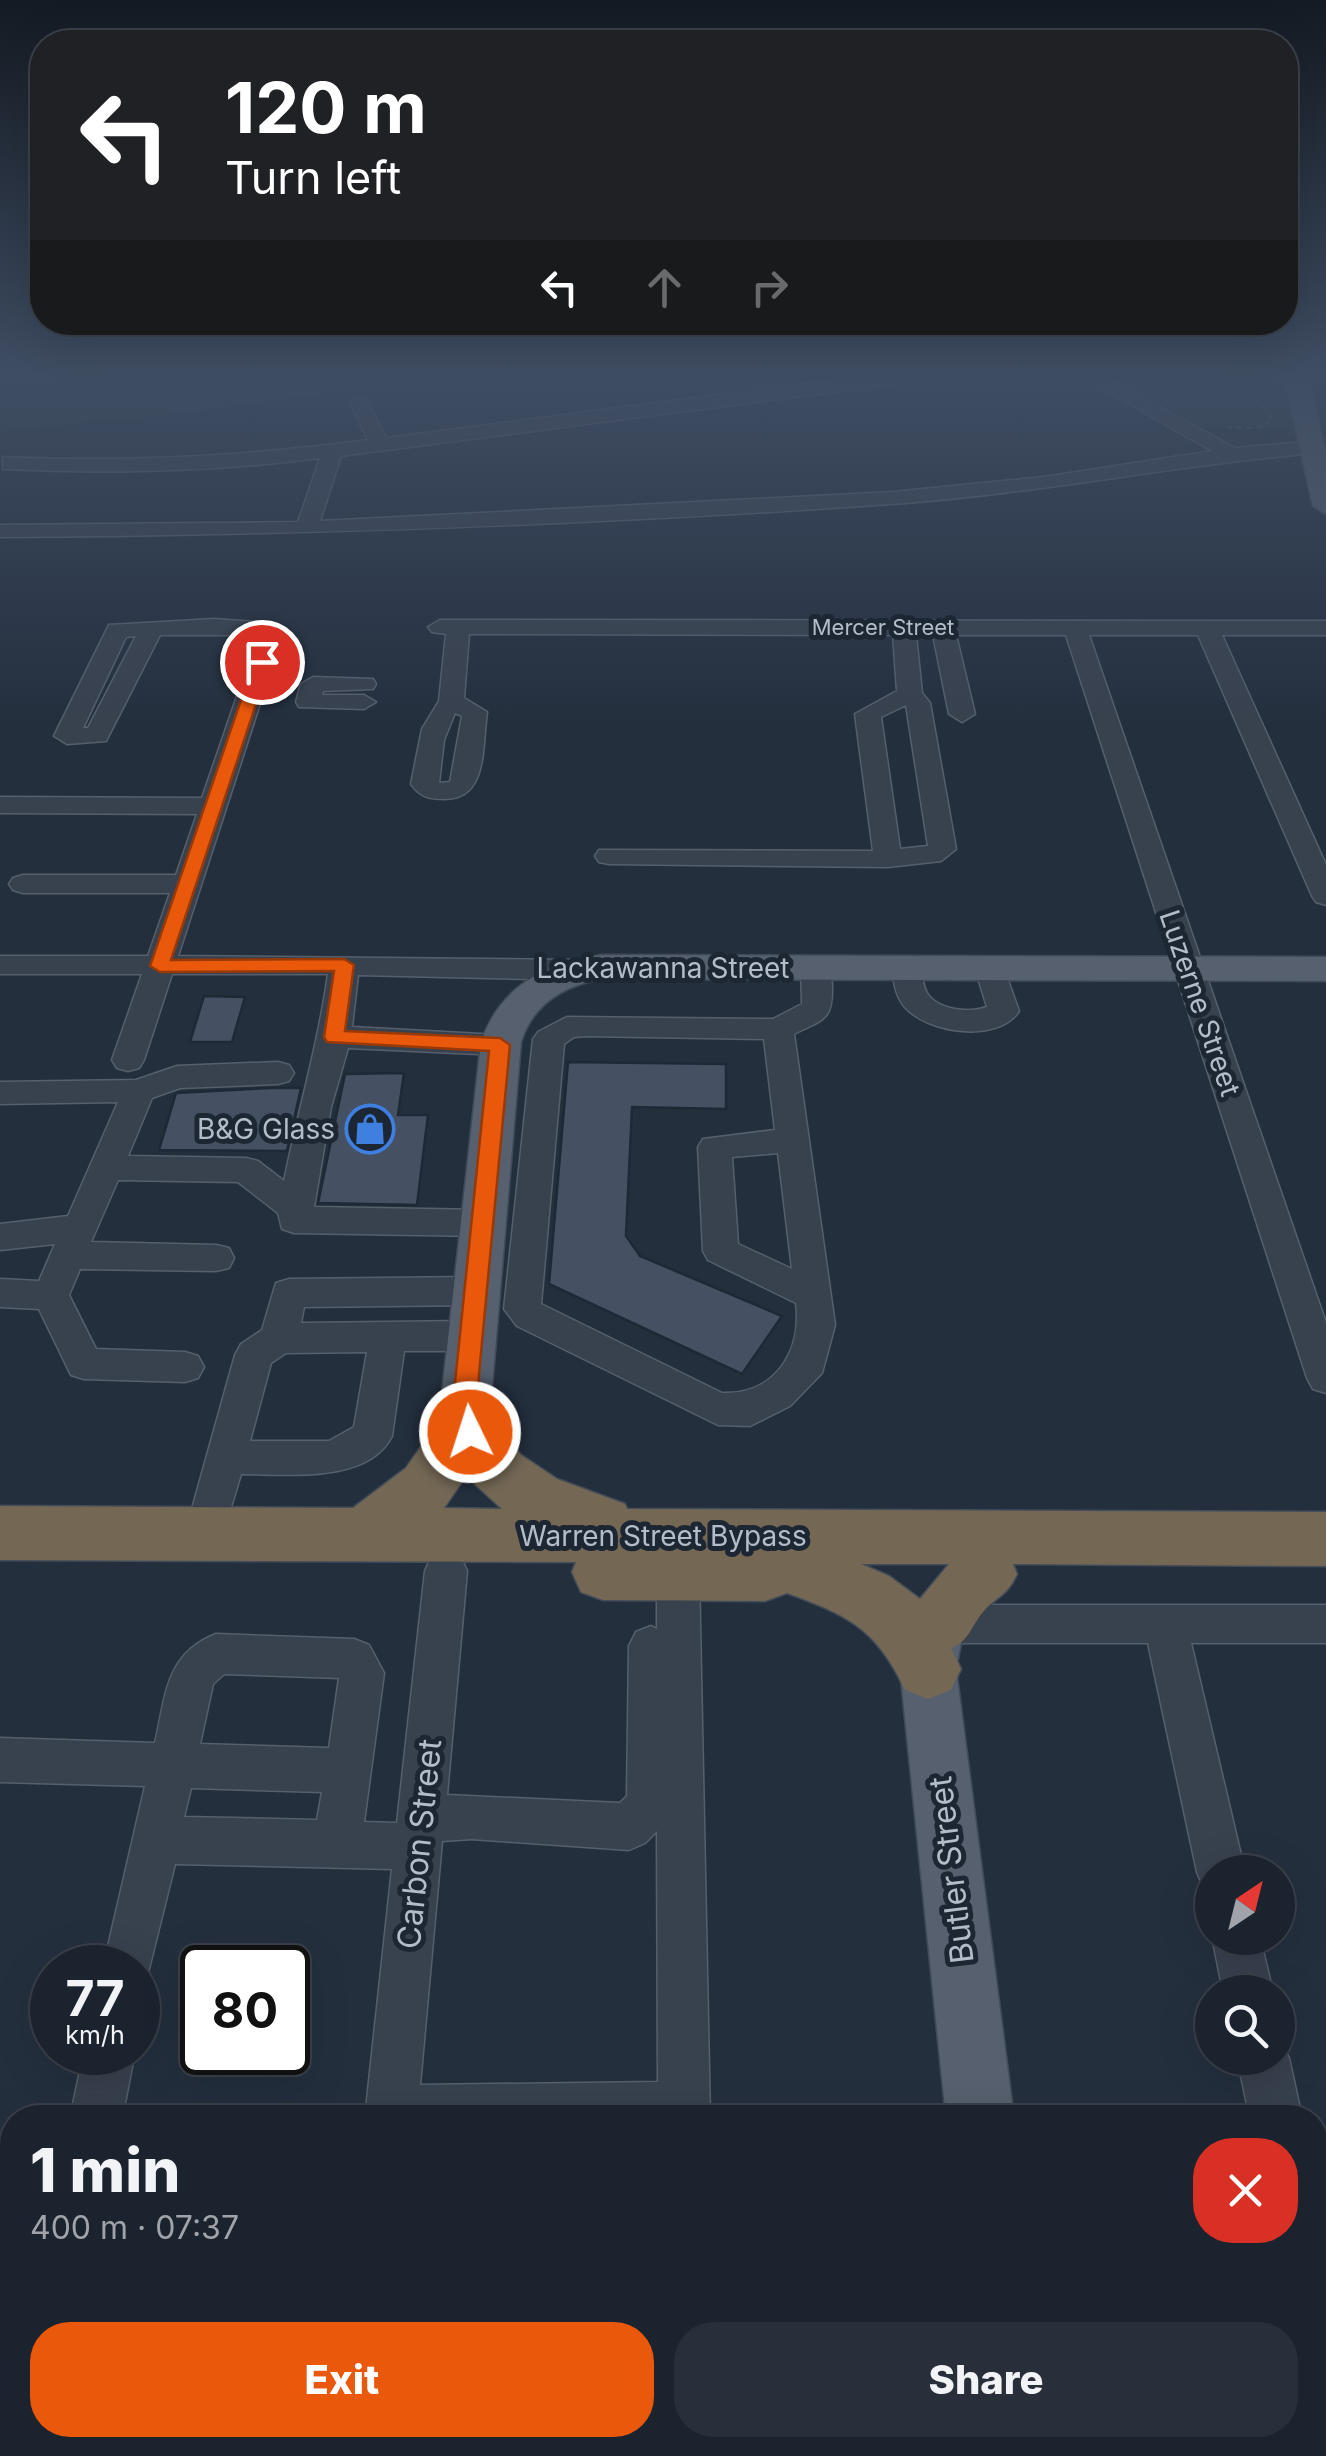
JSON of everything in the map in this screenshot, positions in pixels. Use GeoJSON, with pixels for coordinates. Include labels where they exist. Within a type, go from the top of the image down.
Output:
{"type":"FeatureCollection","features":[{"type":"Feature","properties":{"kind":"highway"},"geometry":{"type":"LineString","coordinates":[[359,1534],[396,1516],[433,1482],[446,1463],[465,1412]]}},
{"type":"Feature","properties":{"kind":"highway"},"geometry":{"type":"LineString","coordinates":[[465,1412],[477,1450],[507,1481],[661,1554]]}},
{"type":"Feature","properties":{"kind":"highway","name":"Warren Street Bypass"},"geometry":{"type":"LineString","coordinates":[[0,1533],[359,1534],[661,1554],[985,1556],[1326,1575]]}},
{"type":"Feature","properties":{"kind":"highway","name":"Warren Street Bypass"},"geometry":{"type":"LineString","coordinates":[[0,1570],[446,1572],[661,1554],[808,1573],[985,1556],[1326,1539]]}},
{"type":"Feature","properties":{"kind":"highway"},"geometry":{"type":"LineString","coordinates":[[808,1573],[850,1586],[888,1608],[915,1640],[933,1646],[985,1556]]}},
{"type":"Feature","properties":{"kind":"main road","name":"Lackawanna Street"},"geometry":{"type":"LineString","coordinates":[[579,970],[1326,969]]}},
{"type":"Feature","properties":{"kind":"main road"},"geometry":{"type":"LineString","coordinates":[[465,1412],[504,1026],[526,998],[556,978],[579,970]]}},
{"type":"Feature","properties":{"kind":"main road","name":"Butler Street"},"geometry":{"type":"LineString","coordinates":[[933,1646],[979,2105]]}},
{"type":"Feature","properties":{"kind":"street"},"geometry":{"type":"LineString","coordinates":[[307,528],[318,493]]}},
{"type":"Feature","properties":{"kind":"street"},"geometry":{"type":"LineString","coordinates":[[0,531],[307,528],[947,493]]}},
{"type":"Feature","properties":{"kind":"street"},"geometry":{"type":"LineString","coordinates":[[150,629],[248,626],[272,630],[281,693],[214,806],[160,966],[134,1075],[106,1168],[51,1295],[84,1364],[185,1367]]}},
{"type":"Feature","properties":{"kind":"street","name":"Mercer Street"},"geometry":{"type":"LineString","coordinates":[[451,702],[449,626],[1326,628]]}},
{"type":"Feature","properties":{"kind":"street"},"geometry":{"type":"LineString","coordinates":[[609,856],[888,859],[931,855],[944,843],[918,703],[910,694],[904,627]]}},
{"type":"Feature","properties":{"kind":"street"},"geometry":{"type":"LineString","coordinates":[[943,627],[962,714]]}},
{"type":"Feature","properties":{"kind":"street","name":"Luzerne Street"},"geometry":{"type":"LineString","coordinates":[[1075,628],[1326,1378]]}},
{"type":"Feature","properties":{"kind":"street"},"geometry":{"type":"LineString","coordinates":[[1207,628],[1326,896]]}},
{"type":"Feature","properties":{"kind":"street"},"geometry":{"type":"LineString","coordinates":[[281,693],[313,684],[364,693]]}},
{"type":"Feature","properties":{"kind":"street"},"geometry":{"type":"LineString","coordinates":[[888,859],[868,714],[910,694]]}},
{"type":"Feature","properties":{"kind":"street"},"geometry":{"type":"LineString","coordinates":[[0,805],[214,806]]}},
{"type":"Feature","properties":{"kind":"street"},"geometry":{"type":"LineString","coordinates":[[23,884],[188,884]]}},
{"type":"Feature","properties":{"kind":"street"},"geometry":{"type":"LineString","coordinates":[[295,1215],[315,1106],[334,1037],[344,965]]}},
{"type":"Feature","properties":{"kind":"street","name":"Lackawanna Street"},"geometry":{"type":"LineString","coordinates":[[0,966],[344,965],[579,970]]}},
{"type":"Feature","properties":{"kind":"street"},"geometry":{"type":"LineString","coordinates":[[778,1029],[817,1325],[809,1362],[776,1395],[750,1410],[718,1409],[522,1309],[550,1038],[567,1027],[586,1026],[778,1029],[816,1008],[816,968]]}},
{"type":"Feature","properties":{"kind":"street"},"geometry":{"type":"LineString","coordinates":[[907,968],[912,996],[924,1008],[942,1016],[977,1021],[996,1017],[1004,1010],[990,968]]}},
{"type":"Feature","properties":{"kind":"street"},"geometry":{"type":"LineString","coordinates":[[334,1037],[500,1045]]}},
{"type":"Feature","properties":{"kind":"street"},"geometry":{"type":"LineString","coordinates":[[0,1093],[134,1075],[278,1073]]}},
{"type":"Feature","properties":{"kind":"street"},"geometry":{"type":"LineString","coordinates":[[792,1140],[716,1147],[721,1251],[813,1296]]}},
{"type":"Feature","properties":{"kind":"street"},"geometry":{"type":"LineString","coordinates":[[106,1168],[246,1170],[295,1215],[482,1223]]}},
{"type":"Feature","properties":{"kind":"street"},"geometry":{"type":"LineString","coordinates":[[0,1238],[74,1241],[216,1258]]}},
{"type":"Feature","properties":{"kind":"street"},"geometry":{"type":"LineString","coordinates":[[278,1338],[289,1293],[475,1291]]}},
{"type":"Feature","properties":{"kind":"street"},"geometry":{"type":"LineString","coordinates":[[0,1293],[51,1295]]}},
{"type":"Feature","properties":{"kind":"street"},"geometry":{"type":"LineString","coordinates":[[226,1458],[334,1456],[372,1436],[388,1336]]}},
{"type":"Feature","properties":{"kind":"street"},"geometry":{"type":"LineString","coordinates":[[205,1534],[254,1355],[278,1338],[471,1336]]}},
{"type":"Feature","properties":{"kind":"street"},"geometry":{"type":"LineString","coordinates":[[661,1554],[683,2105]]}},
{"type":"Feature","properties":{"kind":"street","name":"Carbon Street"},"geometry":{"type":"LineString","coordinates":[[393,2105],[446,1572]]}},
{"type":"Feature","properties":{"kind":"street"},"geometry":{"type":"LineString","coordinates":[[933,1646],[1165,1624],[1326,1624]]}},
{"type":"Feature","properties":{"kind":"street"},"geometry":{"type":"LineString","coordinates":[[1165,1624],[1217,1855]]}},
{"type":"Feature","properties":{"kind":"street"},"geometry":{"type":"LineString","coordinates":[[156,1840],[337,1844],[420,1833],[472,1816],[630,1827],[650,1804],[650,1646]]}},
{"type":"Feature","properties":{"kind":"street"},"geometry":{"type":"LineString","coordinates":[[133,1945],[194,1673],[216,1654],[354,1659],[362,1673],[337,1844]]}},
{"type":"Feature","properties":{"kind":"street"},"geometry":{"type":"LineString","coordinates":[[0,1760],[348,1771]]}},
{"type":"Feature","properties":{"kind":"street"},"geometry":{"type":"LineString","coordinates":[[99,2105],[105,2075]]}},
{"type":"Feature","properties":{"kind":"street"},"geometry":{"type":"LineString","coordinates":[[1267,2075],[1273,2105]]}},
{"type":"Feature","properties":{"kind":"building"},"geometry":{"type":"Polygon","coordinates":[[[204,996],[245,997],[232,1042],[190,1042],[204,996]]]}},
{"type":"Feature","properties":{"kind":"building"},"geometry":{"type":"Polygon","coordinates":[[[568,1062],[726,1064],[726,1109],[632,1107],[626,1236],[640,1256],[782,1316],[742,1374],[549,1284],[568,1062]]]}},
{"type":"Feature","properties":{"kind":"building"},"geometry":{"type":"Polygon","coordinates":[[[404,1073],[398,1115],[428,1115],[417,1205],[318,1203],[345,1074],[404,1073]]]}},
{"type":"Feature","properties":{"kind":"building"},"geometry":{"type":"Polygon","coordinates":[[[301,1088],[287,1151],[159,1150],[176,1093],[301,1088]]]}},
{"type":"Feature","properties":{"kind":"place","name":"B&G Glass"},"geometry":{"type":"Point","coordinates":[370,1129]}},
{"type":"Feature","properties":{"kind":"route"},"geometry":{"type":"LineString","coordinates":[[262,662],[160,966],[344,965],[334,1037],[500,1045],[467,1374],[465,1412],[470,1432]]}}]}
